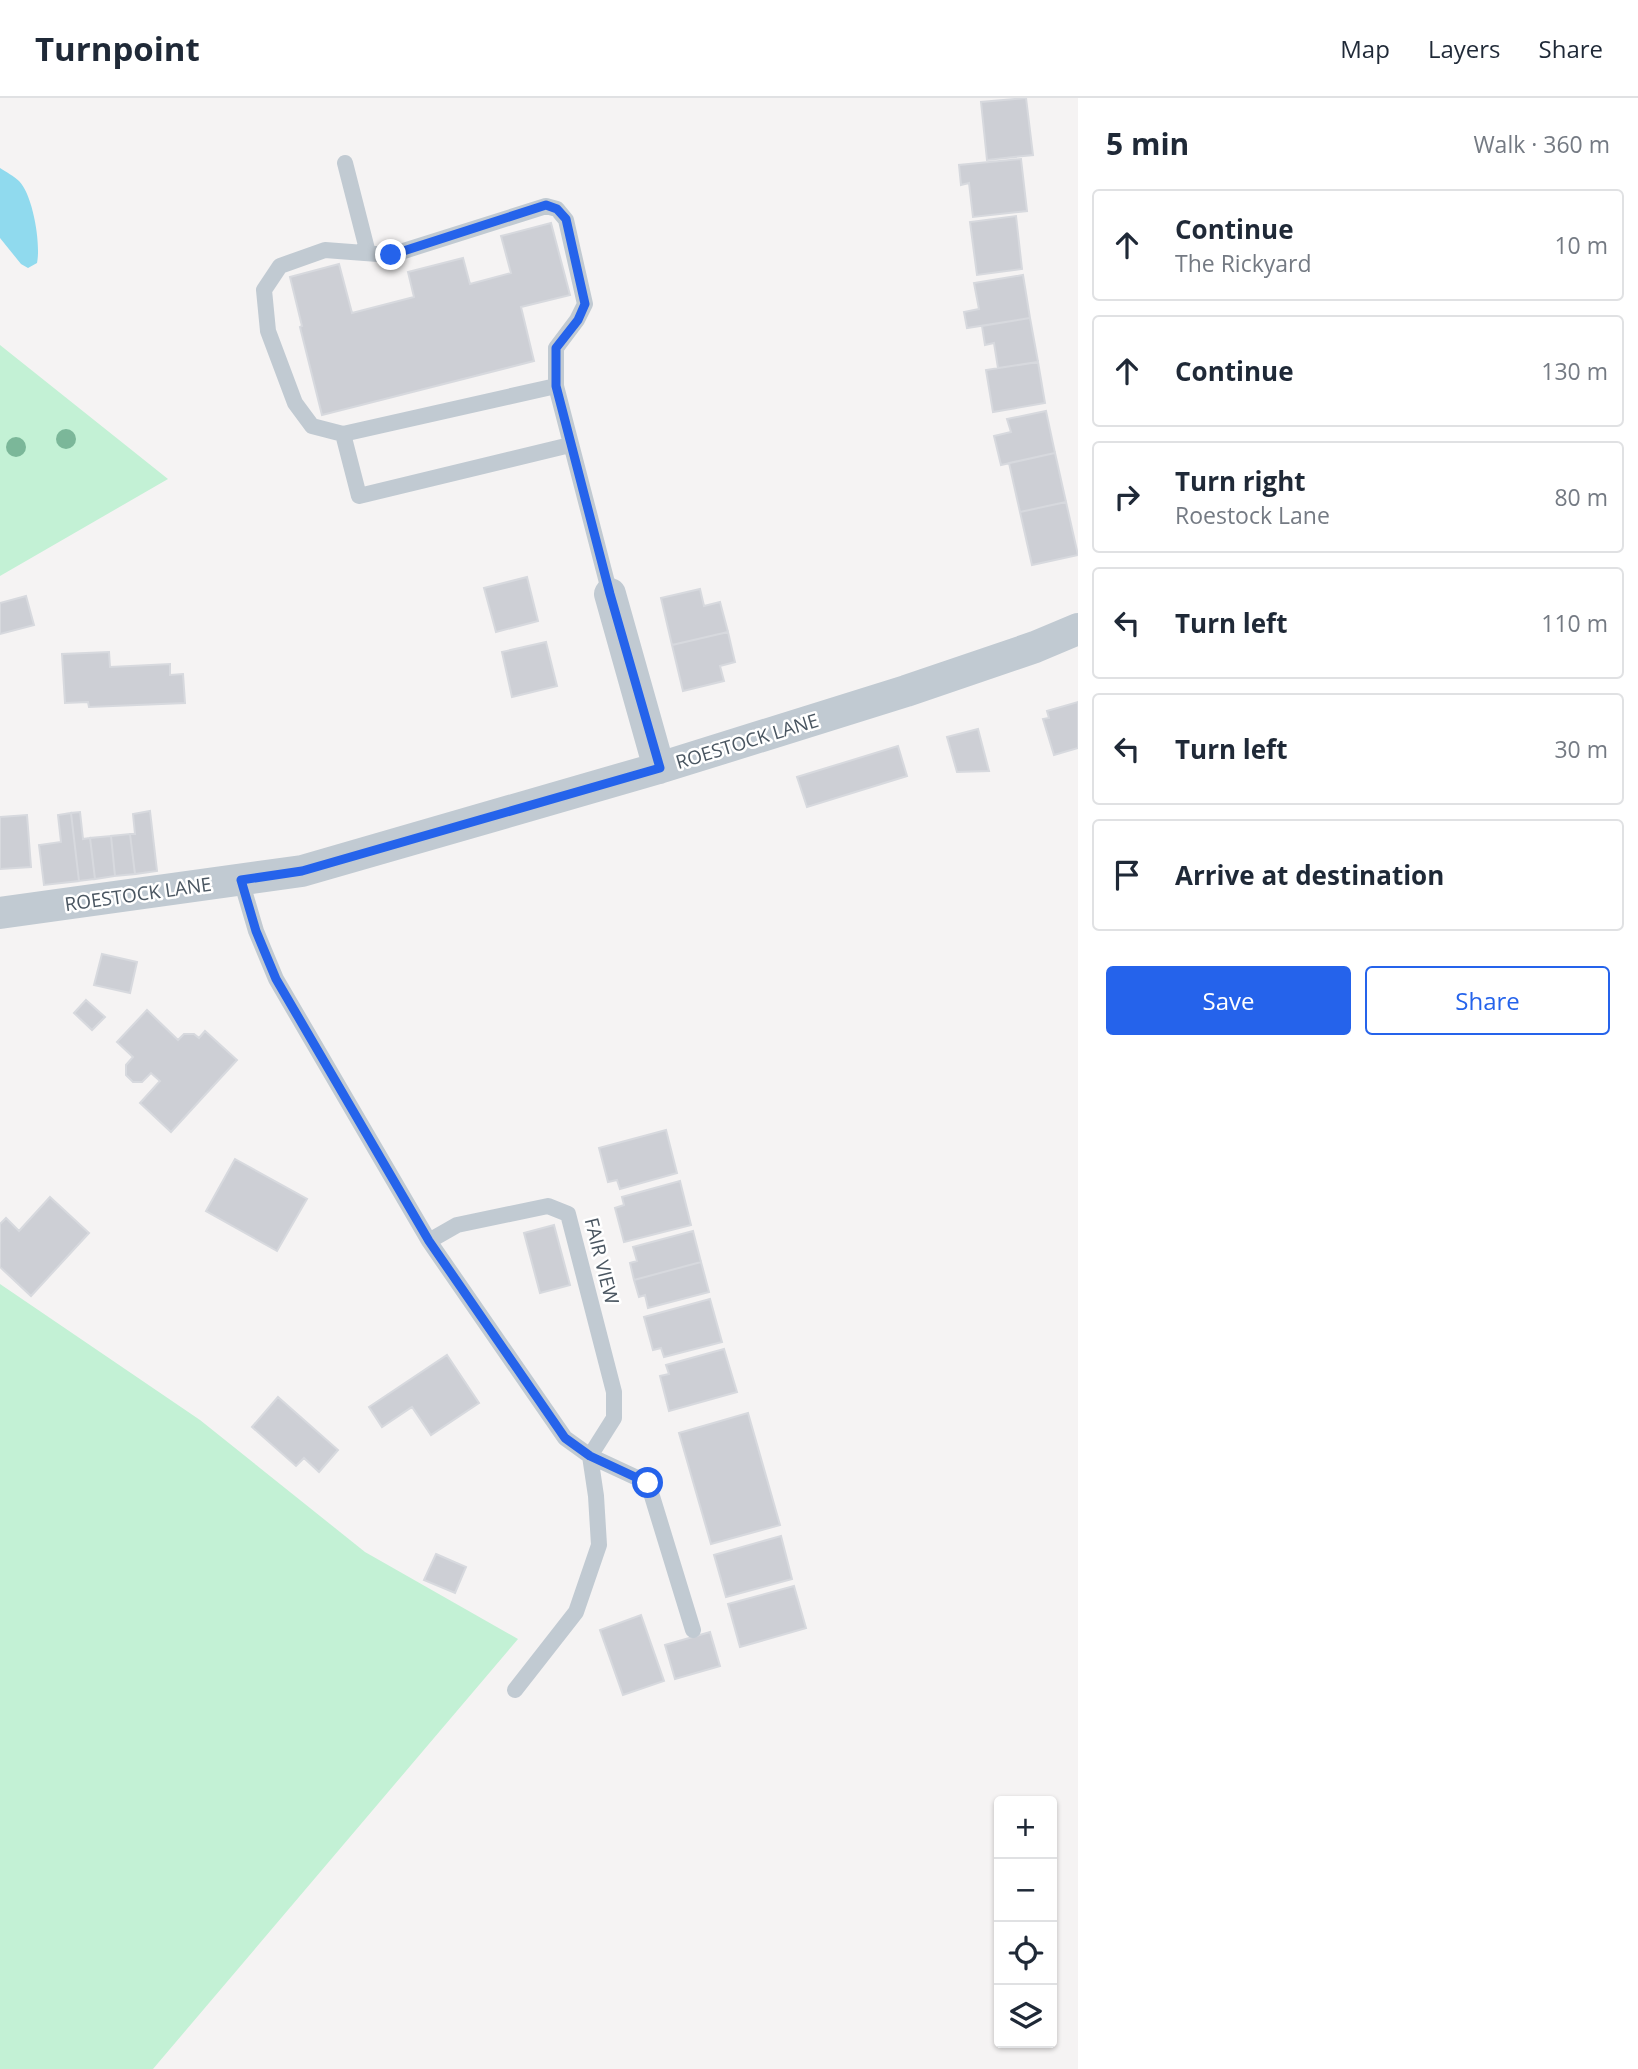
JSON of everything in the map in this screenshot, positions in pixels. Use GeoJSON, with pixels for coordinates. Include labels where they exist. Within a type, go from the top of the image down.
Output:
{"type":"FeatureCollection","features":[{"type":"Feature","properties":{"kind":"street"},"geometry":{"type":"LineString","coordinates":[[610,594],[660,768]]}},
{"type":"Feature","properties":{"kind":"street","name":"ROESTOCK LANE"},"geometry":{"type":"LineString","coordinates":[[0,913],[302,871],[660,768],[906,691],[1078,629]]}},
{"type":"Feature","properties":{"kind":"lane"},"geometry":{"type":"LineString","coordinates":[[345,163],[368,253]]}},
{"type":"Feature","properties":{"kind":"lane"},"geometry":{"type":"LineString","coordinates":[[556,386],[344,434],[312,426],[295,403],[268,331],[264,290],[280,266],[325,250],[391,255],[546,205],[557,209],[566,219],[585,304],[578,320],[556,348],[556,386],[610,594]]}},
{"type":"Feature","properties":{"kind":"lane"},"geometry":{"type":"LineString","coordinates":[[344,434],[359,496],[570,445]]}},
{"type":"Feature","properties":{"kind":"lane"},"geometry":{"type":"LineString","coordinates":[[241,880],[256,931],[276,979],[429,1241],[565,1438],[590,1456],[648,1483],[693,1630]]}},
{"type":"Feature","properties":{"kind":"lane","name":"FAIR VIEW"},"geometry":{"type":"LineString","coordinates":[[429,1241],[457,1225],[548,1206],[568,1214],[614,1392],[614,1418],[590,1456]]}},
{"type":"Feature","properties":{"kind":"lane"},"geometry":{"type":"LineString","coordinates":[[515,1690],[576,1612],[599,1545],[590,1456]]}},
{"type":"Feature","properties":{"kind":"green space"},"geometry":{"type":"Polygon","coordinates":[[[0,345],[168,479],[0,576],[0,345]]]}},
{"type":"Feature","properties":{"kind":"green space"},"geometry":{"type":"Polygon","coordinates":[[[0,1284],[200,1420],[365,1552],[518,1639],[153,2069],[0,2069],[0,1284]]]}},
{"type":"Feature","properties":{"kind":"water"},"geometry":{"type":"Polygon","coordinates":[[[0,168],[19,181],[32,208],[38,255],[37,263],[28,268],[21,264],[0,238],[0,168]]]}},
{"type":"Feature","properties":{"kind":"building"},"geometry":{"type":"Polygon","coordinates":[[[1026,98],[1033,155],[987,160],[981,102],[1026,98]]]}},
{"type":"Feature","properties":{"kind":"building"},"geometry":{"type":"Polygon","coordinates":[[[1021,159],[1027,211],[973,217],[969,183],[961,185],[959,165],[1021,159]]]}},
{"type":"Feature","properties":{"kind":"building"},"geometry":{"type":"Polygon","coordinates":[[[1016,216],[1022,269],[977,275],[970,222],[1016,216]]]}},
{"type":"Feature","properties":{"kind":"building"},"geometry":{"type":"Polygon","coordinates":[[[551,223],[570,295],[521,307],[534,361],[322,415],[290,277],[339,264],[352,313],[414,297],[408,272],[463,258],[470,284],[511,273],[501,236],[551,223]]]}},
{"type":"Feature","properties":{"kind":"building"},"geometry":{"type":"Polygon","coordinates":[[[1023,275],[1030,318],[967,328],[964,312],[979,309],[974,283],[1023,275]]]}},
{"type":"Feature","properties":{"kind":"building"},"geometry":{"type":"Polygon","coordinates":[[[1030,318],[1038,362],[998,368],[994,343],[985,345],[982,326],[1030,318]]]}},
{"type":"Feature","properties":{"kind":"building"},"geometry":{"type":"Polygon","coordinates":[[[1038,362],[1045,403],[993,412],[986,370],[1038,362]]]}},
{"type":"Feature","properties":{"kind":"building"},"geometry":{"type":"Polygon","coordinates":[[[1046,411],[1055,453],[1001,465],[994,436],[1011,432],[1007,419],[1046,411]]]}},
{"type":"Feature","properties":{"kind":"building"},"geometry":{"type":"Polygon","coordinates":[[[1055,453],[1066,502],[1020,512],[1009,463],[1055,453]]]}},
{"type":"Feature","properties":{"kind":"building"},"geometry":{"type":"Polygon","coordinates":[[[1066,502],[1078,555],[1032,565],[1020,512],[1066,502]]]}},
{"type":"Feature","properties":{"kind":"building"},"geometry":{"type":"Polygon","coordinates":[[[527,577],[538,621],[496,632],[484,588],[527,577]]]}},
{"type":"Feature","properties":{"kind":"building"},"geometry":{"type":"Polygon","coordinates":[[[700,589],[704,606],[720,602],[728,632],[672,645],[661,598],[700,589]]]}},
{"type":"Feature","properties":{"kind":"building"},"geometry":{"type":"Polygon","coordinates":[[[26,596],[34,625],[0,634],[0,603],[26,596]]]}},
{"type":"Feature","properties":{"kind":"building"},"geometry":{"type":"Polygon","coordinates":[[[728,632],[735,662],[720,666],[724,681],[683,691],[672,645],[728,632]]]}},
{"type":"Feature","properties":{"kind":"building"},"geometry":{"type":"Polygon","coordinates":[[[546,642],[557,686],[512,697],[502,652],[546,642]]]}},
{"type":"Feature","properties":{"kind":"building"},"geometry":{"type":"Polygon","coordinates":[[[109,652],[110,667],[170,664],[170,675],[183,674],[185,703],[89,707],[88,702],[65,703],[62,654],[109,652]]]}},
{"type":"Feature","properties":{"kind":"building"},"geometry":{"type":"Polygon","coordinates":[[[1078,702],[1078,748],[1054,755],[1043,719],[1049,718],[1047,711],[1078,702]]]}},
{"type":"Feature","properties":{"kind":"building"},"geometry":{"type":"Polygon","coordinates":[[[978,729],[989,771],[957,772],[947,737],[978,729]]]}},
{"type":"Feature","properties":{"kind":"building"},"geometry":{"type":"Polygon","coordinates":[[[898,746],[907,776],[807,807],[797,777],[898,746]]]}},
{"type":"Feature","properties":{"kind":"building"},"geometry":{"type":"Polygon","coordinates":[[[150,811],[157,871],[135,874],[130,834],[135,834],[133,814],[150,811]]]}},
{"type":"Feature","properties":{"kind":"building"},"geometry":{"type":"Polygon","coordinates":[[[80,812],[83,839],[90,838],[95,879],[79,881],[71,813],[80,812]]]}},
{"type":"Feature","properties":{"kind":"building"},"geometry":{"type":"Polygon","coordinates":[[[71,813],[79,881],[44,885],[39,845],[61,842],[58,815],[71,813]]]}},
{"type":"Feature","properties":{"kind":"building"},"geometry":{"type":"Polygon","coordinates":[[[27,815],[31,867],[0,869],[0,817],[27,815]]]}},
{"type":"Feature","properties":{"kind":"building"},"geometry":{"type":"Polygon","coordinates":[[[130,834],[135,874],[115,876],[111,836],[130,834]]]}},
{"type":"Feature","properties":{"kind":"building"},"geometry":{"type":"Polygon","coordinates":[[[111,836],[115,876],[95,879],[90,838],[111,836]]]}},
{"type":"Feature","properties":{"kind":"building"},"geometry":{"type":"Polygon","coordinates":[[[102,954],[137,962],[130,993],[94,985],[102,954]]]}},
{"type":"Feature","properties":{"kind":"building"},"geometry":{"type":"Polygon","coordinates":[[[86,1000],[105,1017],[92,1030],[74,1013],[86,1000]]]}},
{"type":"Feature","properties":{"kind":"building"},"geometry":{"type":"Polygon","coordinates":[[[147,1010],[178,1040],[184,1034],[194,1034],[199,1038],[205,1031],[237,1060],[171,1132],[140,1103],[160,1081],[151,1073],[142,1082],[133,1082],[126,1075],[126,1065],[133,1057],[117,1042],[147,1010]]]}},
{"type":"Feature","properties":{"kind":"building"},"geometry":{"type":"Polygon","coordinates":[[[666,1130],[677,1173],[620,1189],[617,1180],[608,1182],[599,1148],[666,1130]]]}},
{"type":"Feature","properties":{"kind":"building"},"geometry":{"type":"Polygon","coordinates":[[[235,1159],[307,1199],[277,1251],[206,1211],[235,1159]]]}},
{"type":"Feature","properties":{"kind":"building"},"geometry":{"type":"Polygon","coordinates":[[[680,1181],[691,1225],[624,1242],[615,1208],[624,1205],[622,1197],[680,1181]]]}},
{"type":"Feature","properties":{"kind":"building"},"geometry":{"type":"Polygon","coordinates":[[[50,1197],[89,1233],[31,1296],[0,1267],[0,1224],[6,1218],[19,1231],[50,1197]]]}},
{"type":"Feature","properties":{"kind":"building"},"geometry":{"type":"Polygon","coordinates":[[[554,1225],[570,1285],[540,1293],[524,1233],[554,1225]]]}},
{"type":"Feature","properties":{"kind":"building"},"geometry":{"type":"Polygon","coordinates":[[[693,1231],[701,1262],[634,1280],[630,1263],[637,1261],[633,1247],[693,1231]]]}},
{"type":"Feature","properties":{"kind":"building"},"geometry":{"type":"Polygon","coordinates":[[[701,1262],[709,1292],[648,1308],[645,1295],[639,1297],[634,1280],[701,1262]]]}},
{"type":"Feature","properties":{"kind":"building"},"geometry":{"type":"Polygon","coordinates":[[[710,1299],[722,1342],[664,1357],[661,1348],[653,1350],[644,1317],[710,1299]]]}},
{"type":"Feature","properties":{"kind":"building"},"geometry":{"type":"Polygon","coordinates":[[[724,1349],[737,1392],[669,1411],[660,1376],[669,1374],[666,1365],[724,1349]]]}},
{"type":"Feature","properties":{"kind":"building"},"geometry":{"type":"Polygon","coordinates":[[[447,1355],[479,1403],[431,1435],[412,1407],[382,1427],[369,1407],[447,1355]]]}},
{"type":"Feature","properties":{"kind":"building"},"geometry":{"type":"Polygon","coordinates":[[[278,1397],[338,1450],[319,1472],[304,1458],[296,1466],[252,1427],[278,1397]]]}},
{"type":"Feature","properties":{"kind":"building"},"geometry":{"type":"Polygon","coordinates":[[[748,1413],[780,1525],[711,1544],[679,1433],[748,1413]]]}},
{"type":"Feature","properties":{"kind":"building"},"geometry":{"type":"Polygon","coordinates":[[[781,1536],[792,1579],[726,1597],[714,1555],[781,1536]]]}},
{"type":"Feature","properties":{"kind":"building"},"geometry":{"type":"Polygon","coordinates":[[[436,1554],[466,1567],[455,1593],[424,1580],[436,1554]]]}},
{"type":"Feature","properties":{"kind":"building"},"geometry":{"type":"Polygon","coordinates":[[[794,1586],[806,1628],[740,1647],[728,1604],[794,1586]]]}},
{"type":"Feature","properties":{"kind":"building"},"geometry":{"type":"Polygon","coordinates":[[[641,1615],[664,1681],[623,1695],[600,1630],[641,1615]]]}},
{"type":"Feature","properties":{"kind":"building"},"geometry":{"type":"Polygon","coordinates":[[[710,1632],[720,1666],[675,1679],[665,1645],[710,1632]]]}},
{"type":"Feature","properties":{"kind":"route"},"geometry":{"type":"LineString","coordinates":[[391,255],[546,205],[557,209],[566,219],[585,304],[578,320],[556,348],[556,386],[610,594],[660,768],[302,871],[241,880],[256,931],[276,979],[429,1241],[565,1438],[590,1456],[648,1483]]}}]}
